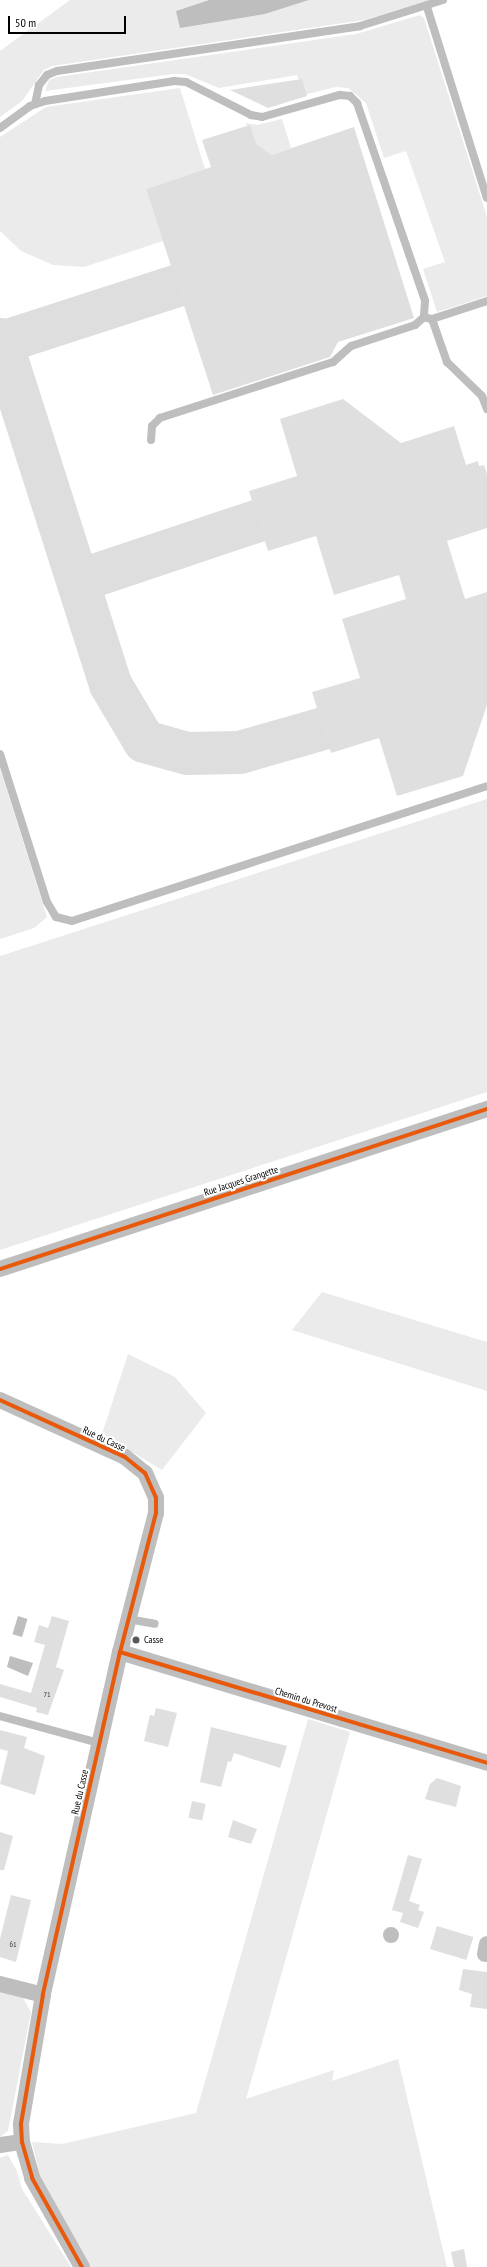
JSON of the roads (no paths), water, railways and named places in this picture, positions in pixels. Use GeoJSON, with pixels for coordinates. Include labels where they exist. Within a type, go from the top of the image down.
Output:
{"type":"FeatureCollection","features":[{"type":"Feature","properties":{"kind":"street","name":"Rue Jacques Grangette"},"geometry":{"type":"LineString","coordinates":[[0,1269],[487,1109]]}},
{"type":"Feature","properties":{"kind":"street","name":"Rue du Casse"},"geometry":{"type":"LineString","coordinates":[[0,1400],[125,1457],[138,1465],[152,1484],[156,1513],[128,1619],[99,1743],[43,1995],[25,2093],[22,2142],[41,2196],[82,2267]]}},
{"type":"Feature","properties":{"kind":"street","name":"Chemin du Prevost"},"geometry":{"type":"LineString","coordinates":[[120,1652],[487,1763]]}},
{"type":"Feature","properties":{"kind":"street"},"geometry":{"type":"LineString","coordinates":[[0,1984],[43,1995]]}},
{"type":"Feature","properties":{"kind":"street"},"geometry":{"type":"LineString","coordinates":[[0,2145],[22,2142]]}},
{"type":"Feature","properties":{"kind":"lane"},"geometry":{"type":"LineString","coordinates":[[35,104],[39,85],[47,74],[57,71],[360,26],[427,8],[444,0]]}},
{"type":"Feature","properties":{"kind":"lane"},"geometry":{"type":"LineString","coordinates":[[427,8],[487,198]]}},
{"type":"Feature","properties":{"kind":"lane"},"geometry":{"type":"LineString","coordinates":[[0,128],[35,104],[174,81],[186,82],[250,115],[262,117],[340,95],[350,96],[357,103],[425,301],[428,318],[447,362],[482,396],[487,409]]}},
{"type":"Feature","properties":{"kind":"lane"},"geometry":{"type":"LineString","coordinates":[[151,440],[152,426],[160,418],[333,362],[351,346],[415,325],[428,318],[487,301]]}},
{"type":"Feature","properties":{"kind":"lane"},"geometry":{"type":"LineString","coordinates":[[0,754],[47,902],[56,917],[72,920],[487,786]]}},
{"type":"Feature","properties":{"kind":"lane"},"geometry":{"type":"LineString","coordinates":[[128,1619],[155,1624]]}},
{"type":"Feature","properties":{"kind":"lane"},"geometry":{"type":"LineString","coordinates":[[0,1716],[99,1743]]}},
{"type":"Feature","properties":{"kind":"place","name":"Casse"},"geometry":{"type":"Point","coordinates":[136,1640]}}]}
